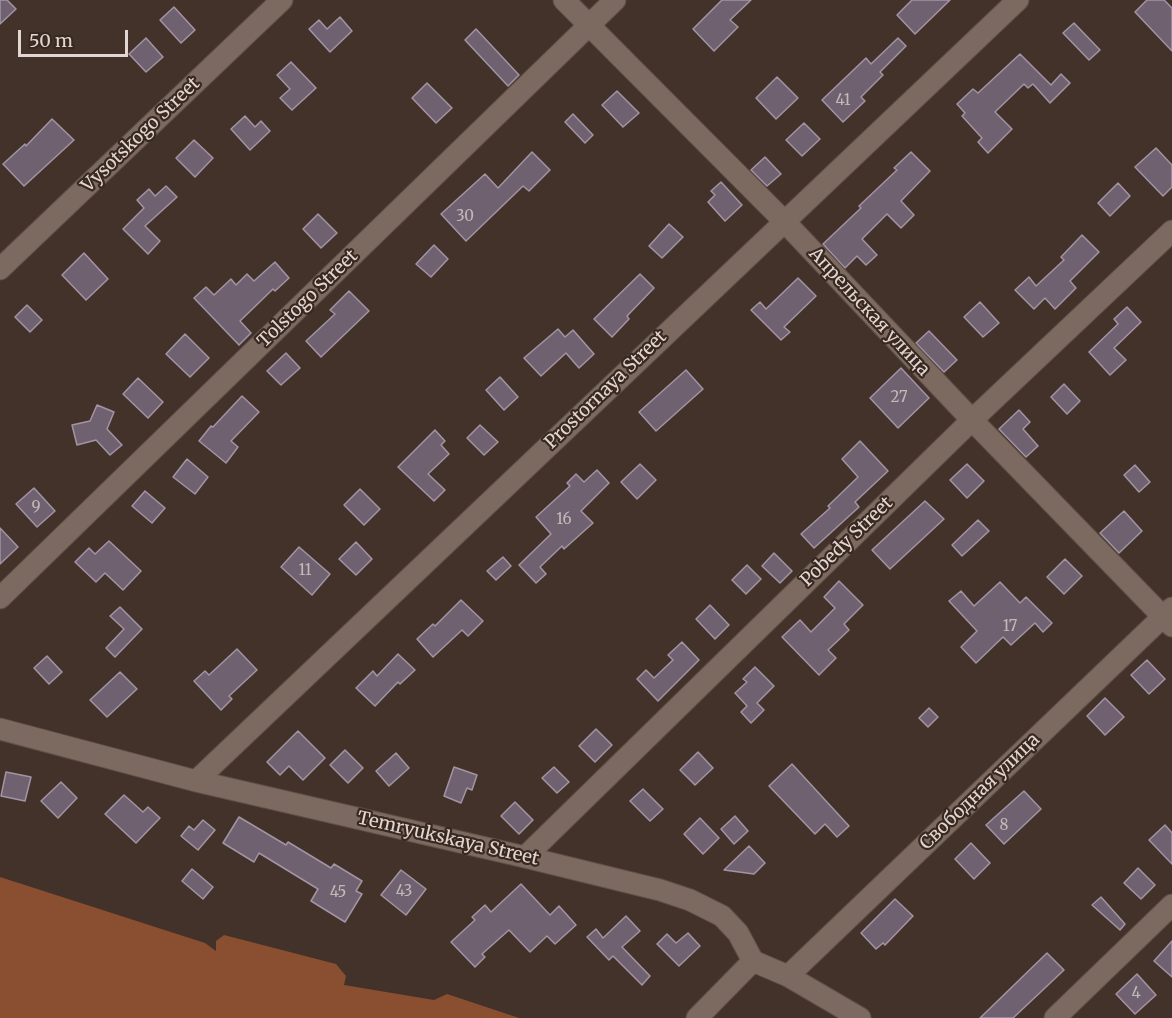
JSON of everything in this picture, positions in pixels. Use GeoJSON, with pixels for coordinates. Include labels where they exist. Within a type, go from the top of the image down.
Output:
{"type":"FeatureCollection","features":[{"type":"Feature","properties":{"kind":"street","name":"Vysotskogo Street"},"geometry":{"type":"LineString","coordinates":[[0,269],[282,0]]}},
{"type":"Feature","properties":{"kind":"street","name":"Апрельская улица"},"geometry":{"type":"LineString","coordinates":[[564,0],[784,221],[972,420],[1169,617]]}},
{"type":"Feature","properties":{"kind":"street","name":"Tolstogo Street"},"geometry":{"type":"LineString","coordinates":[[0,598],[615,0]]}},
{"type":"Feature","properties":{"kind":"street","name":"Prostornaya Street"},"geometry":{"type":"LineString","coordinates":[[196,781],[1017,0]]}},
{"type":"Feature","properties":{"kind":"street","name":"Pobedy Street"},"geometry":{"type":"LineString","coordinates":[[525,857],[972,420],[1172,231]]}},
{"type":"Feature","properties":{"kind":"street","name":"Свободная улица"},"geometry":{"type":"LineString","coordinates":[[789,976],[1169,617]]}},
{"type":"Feature","properties":{"kind":"street","name":"Temryukskaya Street"},"geometry":{"type":"LineString","coordinates":[[0,729],[196,781],[660,890],[705,906],[722,916],[738,933],[753,961]]}},
{"type":"Feature","properties":{"kind":"street"},"geometry":{"type":"LineString","coordinates":[[1055,1018],[1172,905]]}},
{"type":"Feature","properties":{"kind":"street"},"geometry":{"type":"LineString","coordinates":[[697,1018],[753,961],[789,976],[860,1018]]}},
{"type":"Feature","properties":{"kind":"shaded area"},"geometry":{"type":"Polygon","coordinates":[[[0,877],[205,943],[216,951],[216,941],[224,935],[336,964],[346,976],[344,985],[434,1000],[447,994],[519,1018],[0,1018],[0,877]]]}},
{"type":"Feature","properties":{"kind":"building"},"geometry":{"type":"Polygon","coordinates":[[[0,0],[7,0],[16,9],[0,24],[0,0]]]}},
{"type":"Feature","properties":{"kind":"building"},"geometry":{"type":"Polygon","coordinates":[[[722,0],[751,0],[730,20],[738,27],[714,51],[693,29],[722,0]]]}},
{"type":"Feature","properties":{"kind":"building"},"geometry":{"type":"Polygon","coordinates":[[[912,0],[950,0],[915,34],[897,15],[912,0]]]}},
{"type":"Feature","properties":{"kind":"building"},"geometry":{"type":"Polygon","coordinates":[[[1147,0],[1164,0],[1172,8],[1172,51],[1135,12],[1147,0]]]}},
{"type":"Feature","properties":{"kind":"building"},"geometry":{"type":"Polygon","coordinates":[[[174,7],[195,30],[181,43],[160,20],[174,7]]]}},
{"type":"Feature","properties":{"kind":"building"},"geometry":{"type":"Polygon","coordinates":[[[340,17],[352,31],[330,52],[309,29],[319,20],[327,29],[340,17]]]}},
{"type":"Feature","properties":{"kind":"building"},"geometry":{"type":"Polygon","coordinates":[[[1074,23],[1100,50],[1089,60],[1063,33],[1074,23]]]}},
{"type":"Feature","properties":{"kind":"building"},"geometry":{"type":"Polygon","coordinates":[[[476,29],[519,75],[508,86],[465,40],[476,29]]]}},
{"type":"Feature","properties":{"kind":"building"},"geometry":{"type":"Polygon","coordinates":[[[146,38],[163,57],[146,72],[129,54],[146,38]]]}},
{"type":"Feature","properties":{"kind":"building"},"geometry":{"type":"Polygon","coordinates":[[[898,38],[906,46],[880,72],[883,75],[861,97],[865,101],[843,122],[822,100],[866,58],[871,64],[898,38]]]}},
{"type":"Feature","properties":{"kind":"building"},"geometry":{"type":"Polygon","coordinates":[[[1020,54],[1051,85],[1061,74],[1070,83],[1050,103],[1033,84],[1028,88],[1024,84],[995,112],[1012,129],[988,153],[978,142],[982,138],[962,116],[965,113],[957,104],[973,89],[978,93],[1020,54]]]}},
{"type":"Feature","properties":{"kind":"building"},"geometry":{"type":"Polygon","coordinates":[[[291,62],[316,88],[292,110],[280,98],[290,89],[277,75],[291,62]]]}},
{"type":"Feature","properties":{"kind":"building"},"geometry":{"type":"Polygon","coordinates":[[[777,77],[798,98],[776,119],[756,98],[777,77]]]}},
{"type":"Feature","properties":{"kind":"building"},"geometry":{"type":"Polygon","coordinates":[[[427,83],[452,108],[436,123],[412,98],[427,83]]]}},
{"type":"Feature","properties":{"kind":"building"},"geometry":{"type":"Polygon","coordinates":[[[617,91],[639,113],[623,127],[602,105],[617,91]]]}},
{"type":"Feature","properties":{"kind":"building"},"geometry":{"type":"Polygon","coordinates":[[[573,114],[593,135],[585,143],[565,122],[573,114]]]}},
{"type":"Feature","properties":{"kind":"building"},"geometry":{"type":"Polygon","coordinates":[[[245,116],[255,127],[261,121],[270,131],[250,150],[231,129],[245,116]]]}},
{"type":"Feature","properties":{"kind":"building"},"geometry":{"type":"Polygon","coordinates":[[[52,119],[74,140],[24,186],[3,164],[25,144],[26,146],[52,119]]]}},
{"type":"Feature","properties":{"kind":"building"},"geometry":{"type":"Polygon","coordinates":[[[804,123],[820,139],[802,156],[786,140],[804,123]]]}},
{"type":"Feature","properties":{"kind":"building"},"geometry":{"type":"Polygon","coordinates":[[[194,140],[213,158],[195,177],[176,158],[194,140]]]}},
{"type":"Feature","properties":{"kind":"building"},"geometry":{"type":"Polygon","coordinates":[[[1156,148],[1172,165],[1172,187],[1163,196],[1135,167],[1156,148]]]}},
{"type":"Feature","properties":{"kind":"building"},"geometry":{"type":"Polygon","coordinates":[[[532,152],[550,170],[529,191],[523,186],[466,241],[441,214],[485,174],[498,188],[532,152]]]}},
{"type":"Feature","properties":{"kind":"building"},"geometry":{"type":"Polygon","coordinates":[[[911,152],[930,171],[901,201],[914,215],[901,228],[887,214],[862,239],[877,255],[866,265],[857,256],[845,268],[823,244],[861,208],[859,206],[897,170],[894,168],[911,152]]]}},
{"type":"Feature","properties":{"kind":"building"},"geometry":{"type":"Polygon","coordinates":[[[765,157],[781,174],[767,186],[751,170],[765,157]]]}},
{"type":"Feature","properties":{"kind":"building"},"geometry":{"type":"Polygon","coordinates":[[[721,182],[742,205],[725,221],[708,202],[715,195],[711,191],[721,182]]]}},
{"type":"Feature","properties":{"kind":"building"},"geometry":{"type":"Polygon","coordinates":[[[1118,183],[1130,196],[1110,216],[1098,203],[1118,183]]]}},
{"type":"Feature","properties":{"kind":"building"},"geometry":{"type":"Polygon","coordinates":[[[166,186],[177,197],[145,226],[160,241],[148,254],[123,229],[144,208],[137,200],[149,189],[155,196],[166,186]]]}},
{"type":"Feature","properties":{"kind":"building"},"geometry":{"type":"Polygon","coordinates":[[[318,214],[337,233],[321,248],[303,229],[318,214]]]}},
{"type":"Feature","properties":{"kind":"building"},"geometry":{"type":"Polygon","coordinates":[[[669,224],[683,237],[662,258],[649,246],[669,224]]]}},
{"type":"Feature","properties":{"kind":"building"},"geometry":{"type":"Polygon","coordinates":[[[1082,235],[1099,252],[1070,281],[1076,288],[1055,309],[1045,298],[1034,309],[1015,290],[1029,277],[1036,286],[1064,260],[1061,257],[1082,235]]]}},
{"type":"Feature","properties":{"kind":"building"},"geometry":{"type":"Polygon","coordinates":[[[434,245],[448,259],[431,277],[416,264],[434,245]]]}},
{"type":"Feature","properties":{"kind":"building"},"geometry":{"type":"Polygon","coordinates":[[[84,253],[108,279],[86,300],[62,275],[84,253]]]}},
{"type":"Feature","properties":{"kind":"building"},"geometry":{"type":"Polygon","coordinates":[[[275,262],[289,278],[275,291],[273,289],[240,321],[251,333],[239,345],[194,298],[206,287],[214,295],[231,279],[236,285],[247,274],[254,281],[275,262]]]}},
{"type":"Feature","properties":{"kind":"building"},"geometry":{"type":"Polygon","coordinates":[[[640,274],[654,288],[627,316],[629,319],[612,337],[594,319],[640,274]]]}},
{"type":"Feature","properties":{"kind":"building"},"geometry":{"type":"Polygon","coordinates":[[[798,278],[816,296],[784,327],[790,332],[781,340],[751,310],[760,302],[766,309],[798,278]]]}},
{"type":"Feature","properties":{"kind":"building"},"geometry":{"type":"Polygon","coordinates":[[[349,291],[369,311],[321,357],[306,341],[335,314],[330,310],[349,291]]]}},
{"type":"Feature","properties":{"kind":"building"},"geometry":{"type":"Polygon","coordinates":[[[980,302],[999,323],[983,337],[964,317],[980,302]]]}},
{"type":"Feature","properties":{"kind":"building"},"geometry":{"type":"Polygon","coordinates":[[[27,305],[42,320],[30,332],[15,317],[27,305]]]}},
{"type":"Feature","properties":{"kind":"building"},"geometry":{"type":"Polygon","coordinates":[[[1127,307],[1141,322],[1114,348],[1126,360],[1110,375],[1089,352],[1118,324],[1114,319],[1127,307]]]}},
{"type":"Feature","properties":{"kind":"building"},"geometry":{"type":"Polygon","coordinates":[[[558,329],[565,337],[573,330],[594,354],[579,368],[566,353],[541,376],[524,358],[558,329]]]}},
{"type":"Feature","properties":{"kind":"building"},"geometry":{"type":"Polygon","coordinates":[[[929,331],[957,360],[944,372],[916,343],[929,331]]]}},
{"type":"Feature","properties":{"kind":"building"},"geometry":{"type":"Polygon","coordinates":[[[185,334],[209,358],[190,377],[166,354],[185,334]]]}},
{"type":"Feature","properties":{"kind":"building"},"geometry":{"type":"Polygon","coordinates":[[[286,353],[300,368],[281,385],[267,371],[286,353]]]}},
{"type":"Feature","properties":{"kind":"building"},"geometry":{"type":"Polygon","coordinates":[[[901,368],[929,398],[898,428],[870,398],[901,368]]]}},
{"type":"Feature","properties":{"kind":"building"},"geometry":{"type":"Polygon","coordinates":[[[686,370],[703,389],[656,431],[639,412],[686,370]]]}},
{"type":"Feature","properties":{"kind":"building"},"geometry":{"type":"Polygon","coordinates":[[[500,377],[518,397],[504,410],[486,390],[500,377]]]}},
{"type":"Feature","properties":{"kind":"building"},"geometry":{"type":"Polygon","coordinates":[[[138,378],[163,402],[148,418],[123,394],[138,378]]]}},
{"type":"Feature","properties":{"kind":"building"},"geometry":{"type":"Polygon","coordinates":[[[1064,384],[1080,401],[1067,414],[1051,397],[1064,384]]]}},
{"type":"Feature","properties":{"kind":"building"},"geometry":{"type":"Polygon","coordinates":[[[242,396],[259,412],[231,441],[238,447],[226,463],[199,441],[242,396]]]}},
{"type":"Feature","properties":{"kind":"building"},"geometry":{"type":"Polygon","coordinates":[[[97,405],[114,412],[107,429],[122,445],[110,455],[96,440],[77,445],[72,425],[90,421],[97,405]]]}},
{"type":"Feature","properties":{"kind":"building"},"geometry":{"type":"Polygon","coordinates":[[[1019,410],[1030,422],[1023,429],[1038,446],[1026,457],[999,429],[1019,410]]]}},
{"type":"Feature","properties":{"kind":"building"},"geometry":{"type":"Polygon","coordinates":[[[480,425],[498,442],[484,455],[467,438],[480,425]]]}},
{"type":"Feature","properties":{"kind":"building"},"geometry":{"type":"Polygon","coordinates":[[[435,430],[445,441],[441,445],[449,454],[428,474],[445,490],[434,501],[398,467],[435,430]]]}},
{"type":"Feature","properties":{"kind":"building"},"geometry":{"type":"Polygon","coordinates":[[[860,441],[888,471],[855,502],[859,507],[814,548],[801,534],[830,508],[828,506],[858,477],[842,459],[860,441]]]}},
{"type":"Feature","properties":{"kind":"building"},"geometry":{"type":"Polygon","coordinates":[[[187,459],[208,477],[195,494],[173,477],[187,459]]]}},
{"type":"Feature","properties":{"kind":"building"},"geometry":{"type":"Polygon","coordinates":[[[640,464],[656,480],[637,499],[621,482],[640,464]]]}},
{"type":"Feature","properties":{"kind":"building"},"geometry":{"type":"Polygon","coordinates":[[[967,464],[984,481],[967,498],[950,480],[967,464]]]}},
{"type":"Feature","properties":{"kind":"building"},"geometry":{"type":"Polygon","coordinates":[[[1135,465],[1150,482],[1139,492],[1124,475],[1135,465]]]}},
{"type":"Feature","properties":{"kind":"building"},"geometry":{"type":"Polygon","coordinates":[[[597,470],[609,483],[581,511],[593,523],[564,549],[562,546],[540,567],[546,574],[536,583],[519,565],[551,534],[536,517],[570,486],[567,483],[576,474],[584,482],[597,470]]]}},
{"type":"Feature","properties":{"kind":"building"},"geometry":{"type":"Polygon","coordinates":[[[34,488],[55,511],[37,527],[16,504],[34,488]]]}},
{"type":"Feature","properties":{"kind":"building"},"geometry":{"type":"Polygon","coordinates":[[[360,489],[380,509],[364,525],[344,505],[360,489]]]}},
{"type":"Feature","properties":{"kind":"building"},"geometry":{"type":"Polygon","coordinates":[[[145,491],[165,508],[152,523],[132,506],[145,491]]]}},
{"type":"Feature","properties":{"kind":"building"},"geometry":{"type":"Polygon","coordinates":[[[925,501],[944,519],[890,569],[872,550],[925,501]]]}},
{"type":"Feature","properties":{"kind":"building"},"geometry":{"type":"Polygon","coordinates":[[[1124,511],[1142,531],[1119,553],[1100,533],[1124,511]]]}},
{"type":"Feature","properties":{"kind":"building"},"geometry":{"type":"Polygon","coordinates":[[[978,520],[989,531],[962,556],[952,545],[978,520]]]}},
{"type":"Feature","properties":{"kind":"building"},"geometry":{"type":"Polygon","coordinates":[[[0,528],[18,547],[0,564],[0,528]]]}},
{"type":"Feature","properties":{"kind":"building"},"geometry":{"type":"Polygon","coordinates":[[[109,541],[141,571],[123,590],[105,573],[96,582],[75,562],[89,548],[95,554],[109,541]]]}},
{"type":"Feature","properties":{"kind":"building"},"geometry":{"type":"Polygon","coordinates":[[[356,542],[372,559],[356,575],[339,559],[356,542]]]}},
{"type":"Feature","properties":{"kind":"building"},"geometry":{"type":"Polygon","coordinates":[[[299,547],[330,574],[312,595],[281,567],[299,547]]]}},
{"type":"Feature","properties":{"kind":"building"},"geometry":{"type":"Polygon","coordinates":[[[774,553],[792,571],[780,583],[762,566],[774,553]]]}},
{"type":"Feature","properties":{"kind":"building"},"geometry":{"type":"Polygon","coordinates":[[[503,557],[511,566],[496,580],[487,571],[503,557]]]}},
{"type":"Feature","properties":{"kind":"building"},"geometry":{"type":"Polygon","coordinates":[[[1065,559],[1082,576],[1064,594],[1047,577],[1065,559]]]}},
{"type":"Feature","properties":{"kind":"building"},"geometry":{"type":"Polygon","coordinates":[[[747,565],[761,579],[746,594],[732,580],[747,565]]]}},
{"type":"Feature","properties":{"kind":"building"},"geometry":{"type":"Polygon","coordinates":[[[839,581],[863,605],[844,624],[849,630],[828,650],[836,658],[819,675],[782,637],[800,620],[811,632],[835,608],[824,597],[839,581]]]}},
{"type":"Feature","properties":{"kind":"building"},"geometry":{"type":"Polygon","coordinates":[[[1000,582],[1020,603],[1026,597],[1052,623],[1043,632],[1035,623],[1011,645],[1003,637],[976,663],[961,647],[977,631],[949,601],[961,591],[974,606],[1000,582]]]}},
{"type":"Feature","properties":{"kind":"building"},"geometry":{"type":"Polygon","coordinates":[[[461,600],[483,621],[468,636],[462,630],[433,657],[417,639],[433,624],[435,626],[461,600]]]}},
{"type":"Feature","properties":{"kind":"building"},"geometry":{"type":"Polygon","coordinates":[[[710,605],[729,625],[715,639],[696,619],[710,605]]]}},
{"type":"Feature","properties":{"kind":"building"},"geometry":{"type":"Polygon","coordinates":[[[120,607],[142,629],[115,657],[106,648],[124,629],[110,616],[120,607]]]}},
{"type":"Feature","properties":{"kind":"building"},"geometry":{"type":"Polygon","coordinates":[[[682,642],[699,660],[658,701],[637,679],[646,670],[654,678],[673,660],[668,655],[682,642]]]}},
{"type":"Feature","properties":{"kind":"building"},"geometry":{"type":"Polygon","coordinates":[[[237,649],[257,670],[229,696],[232,699],[221,710],[194,681],[205,671],[209,675],[237,649]]]}},
{"type":"Feature","properties":{"kind":"building"},"geometry":{"type":"Polygon","coordinates":[[[398,654],[415,670],[400,684],[398,682],[375,706],[356,688],[373,671],[377,676],[398,654]]]}},
{"type":"Feature","properties":{"kind":"building"},"geometry":{"type":"Polygon","coordinates":[[[47,656],[62,672],[49,684],[34,668],[47,656]]]}},
{"type":"Feature","properties":{"kind":"building"},"geometry":{"type":"Polygon","coordinates":[[[1147,660],[1165,679],[1149,694],[1131,675],[1147,660]]]}},
{"type":"Feature","properties":{"kind":"building"},"geometry":{"type":"Polygon","coordinates":[[[755,667],[774,686],[757,703],[764,710],[751,723],[741,712],[747,706],[735,693],[747,682],[743,679],[755,667]]]}},
{"type":"Feature","properties":{"kind":"building"},"geometry":{"type":"Polygon","coordinates":[[[120,672],[137,689],[107,717],[90,700],[120,672]]]}},
{"type":"Feature","properties":{"kind":"building"},"geometry":{"type":"Polygon","coordinates":[[[1105,698],[1124,717],[1105,735],[1087,716],[1105,698]]]}},
{"type":"Feature","properties":{"kind":"building"},"geometry":{"type":"Polygon","coordinates":[[[929,708],[938,717],[928,727],[919,718],[929,708]]]}},
{"type":"Feature","properties":{"kind":"building"},"geometry":{"type":"Polygon","coordinates":[[[596,729],[612,745],[595,762],[579,746],[596,729]]]}},
{"type":"Feature","properties":{"kind":"building"},"geometry":{"type":"Polygon","coordinates":[[[298,731],[325,758],[303,780],[289,766],[280,775],[267,762],[298,731]]]}},
{"type":"Feature","properties":{"kind":"building"},"geometry":{"type":"Polygon","coordinates":[[[345,750],[363,768],[348,783],[330,765],[345,750]]]}},
{"type":"Feature","properties":{"kind":"building"},"geometry":{"type":"Polygon","coordinates":[[[698,752],[713,768],[695,785],[680,770],[698,752]]]}},
{"type":"Feature","properties":{"kind":"building"},"geometry":{"type":"Polygon","coordinates":[[[396,753],[409,768],[389,786],[376,771],[396,753]]]}},
{"type":"Feature","properties":{"kind":"building"},"geometry":{"type":"Polygon","coordinates":[[[792,764],[849,826],[837,837],[825,824],[815,834],[769,786],[792,764]]]}},
{"type":"Feature","properties":{"kind":"building"},"geometry":{"type":"Polygon","coordinates":[[[454,767],[477,775],[472,790],[467,788],[461,803],[444,796],[454,767]]]}},
{"type":"Feature","properties":{"kind":"building"},"geometry":{"type":"Polygon","coordinates":[[[554,767],[569,782],[557,793],[542,778],[554,767]]]}},
{"type":"Feature","properties":{"kind":"building"},"geometry":{"type":"Polygon","coordinates":[[[6,772],[31,777],[25,801],[1,796],[6,772]]]}},
{"type":"Feature","properties":{"kind":"building"},"geometry":{"type":"Polygon","coordinates":[[[61,782],[77,798],[58,818],[41,801],[61,782]]]}},
{"type":"Feature","properties":{"kind":"building"},"geometry":{"type":"Polygon","coordinates":[[[643,789],[663,809],[650,821],[630,801],[643,789]]]}},
{"type":"Feature","properties":{"kind":"building"},"geometry":{"type":"Polygon","coordinates":[[[1024,791],[1041,809],[1004,844],[986,825],[1024,791]]]}},
{"type":"Feature","properties":{"kind":"building"},"geometry":{"type":"Polygon","coordinates":[[[124,795],[143,812],[148,807],[160,818],[136,843],[105,814],[124,795]]]}},
{"type":"Feature","properties":{"kind":"building"},"geometry":{"type":"Polygon","coordinates":[[[515,802],[533,820],[519,834],[501,816],[515,802]]]}},
{"type":"Feature","properties":{"kind":"building"},"geometry":{"type":"Polygon","coordinates":[[[735,816],[748,831],[734,844],[721,829],[735,816]]]}},
{"type":"Feature","properties":{"kind":"building"},"geometry":{"type":"Polygon","coordinates":[[[239,817],[286,845],[288,842],[331,868],[334,864],[362,881],[356,891],[362,894],[345,922],[311,901],[318,889],[259,853],[254,862],[223,843],[239,817]]]}},
{"type":"Feature","properties":{"kind":"building"},"geometry":{"type":"Polygon","coordinates":[[[700,818],[719,838],[703,854],[684,834],[700,818]]]}},
{"type":"Feature","properties":{"kind":"building"},"geometry":{"type":"Polygon","coordinates":[[[203,820],[215,830],[198,850],[181,836],[189,826],[194,830],[203,820]]]}},
{"type":"Feature","properties":{"kind":"building"},"geometry":{"type":"Polygon","coordinates":[[[1165,825],[1172,833],[1172,864],[1149,840],[1165,825]]]}},
{"type":"Feature","properties":{"kind":"building"},"geometry":{"type":"Polygon","coordinates":[[[971,843],[990,863],[974,879],[955,859],[971,843]]]}},
{"type":"Feature","properties":{"kind":"building"},"geometry":{"type":"Polygon","coordinates":[[[749,846],[765,863],[754,874],[724,870],[749,846]]]}},
{"type":"Feature","properties":{"kind":"building"},"geometry":{"type":"Polygon","coordinates":[[[1138,868],[1155,885],[1141,899],[1124,883],[1138,868]]]}},
{"type":"Feature","properties":{"kind":"building"},"geometry":{"type":"Polygon","coordinates":[[[192,869],[213,887],[203,899],[182,881],[192,869]]]}},
{"type":"Feature","properties":{"kind":"building"},"geometry":{"type":"Polygon","coordinates":[[[401,870],[426,889],[406,915],[381,895],[401,870]]]}},
{"type":"Feature","properties":{"kind":"building"},"geometry":{"type":"Polygon","coordinates":[[[521,884],[550,915],[559,906],[576,925],[555,944],[547,936],[530,952],[509,930],[482,954],[485,957],[475,967],[451,942],[475,920],[472,917],[485,905],[491,912],[521,884]]]}},
{"type":"Feature","properties":{"kind":"building"},"geometry":{"type":"Polygon","coordinates":[[[1101,897],[1125,924],[1120,930],[1092,905],[1101,897]]]}},
{"type":"Feature","properties":{"kind":"building"},"geometry":{"type":"Polygon","coordinates":[[[895,899],[913,916],[885,945],[883,943],[876,949],[861,933],[895,899]]]}},
{"type":"Feature","properties":{"kind":"building"},"geometry":{"type":"Polygon","coordinates":[[[626,916],[640,931],[622,947],[650,976],[642,985],[613,956],[609,960],[587,937],[596,929],[603,938],[626,916]]]}},
{"type":"Feature","properties":{"kind":"building"},"geometry":{"type":"Polygon","coordinates":[[[688,933],[700,946],[679,966],[657,944],[667,934],[676,943],[688,933]]]}},
{"type":"Feature","properties":{"kind":"building"},"geometry":{"type":"Polygon","coordinates":[[[1172,941],[1172,977],[1154,961],[1172,941]]]}},
{"type":"Feature","properties":{"kind":"building"},"geometry":{"type":"Polygon","coordinates":[[[1047,953],[1064,970],[1013,1018],[980,1018],[1047,953]]]}},
{"type":"Feature","properties":{"kind":"building"},"geometry":{"type":"Polygon","coordinates":[[[1137,974],[1156,995],[1135,1014],[1116,994],[1137,974]]]}}]}
